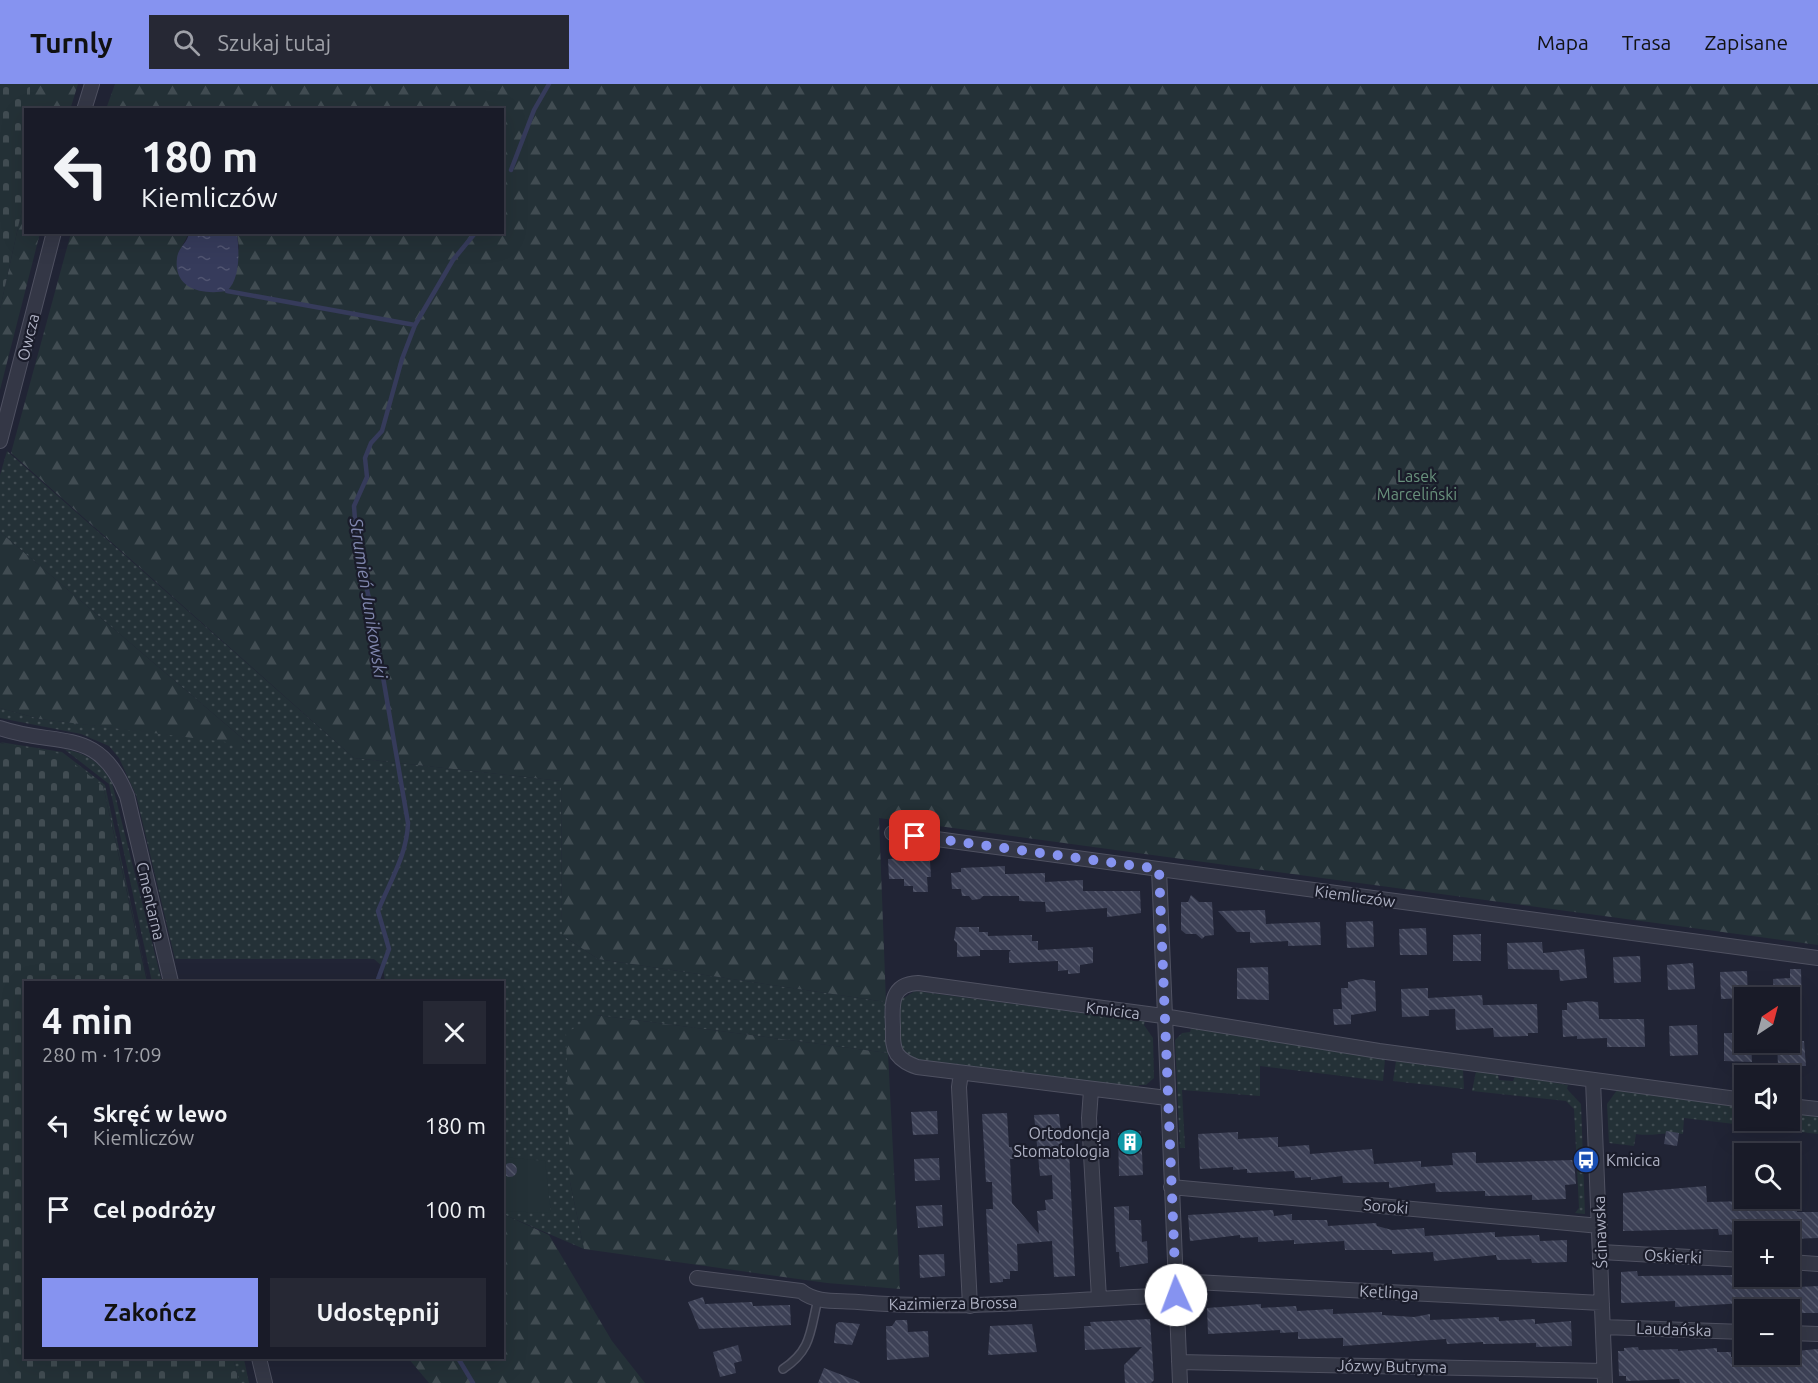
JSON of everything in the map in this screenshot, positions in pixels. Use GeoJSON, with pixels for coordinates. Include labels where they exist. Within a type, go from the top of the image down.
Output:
{"type":"FeatureCollection","features":[{"type":"Feature","properties":{"kind":"street"},"geometry":{"type":"LineString","coordinates":[[85,108],[92,84]]}},
{"type":"Feature","properties":{"kind":"street","name":"Owcza"},"geometry":{"type":"LineString","coordinates":[[0,441],[53,234]]}},
{"type":"Feature","properties":{"kind":"street","name":"Cmentarna"},"geometry":{"type":"LineString","coordinates":[[0,728],[76,742],[93,748],[113,768],[120,780],[132,820],[171,981]]}},
{"type":"Feature","properties":{"kind":"street","name":"Kiemliczów"},"geometry":{"type":"LineString","coordinates":[[892,833],[1818,958]]}},
{"type":"Feature","properties":{"kind":"street"},"geometry":{"type":"LineString","coordinates":[[1159,869],[1163,1016],[1180,1383]]}},
{"type":"Feature","properties":{"kind":"street","name":"Kmicica"},"geometry":{"type":"LineString","coordinates":[[961,1072],[908,1064],[896,1052],[892,1001],[896,992],[911,984],[944,988],[1163,1016],[1379,1052],[1734,1099]]}},
{"type":"Feature","properties":{"kind":"street"},"geometry":{"type":"LineString","coordinates":[[970,1306],[958,1087],[961,1072],[1167,1098]]}},
{"type":"Feature","properties":{"kind":"street","name":"Ścinawska"},"geometry":{"type":"LineString","coordinates":[[1593,1080],[1604,1377]]}},
{"type":"Feature","properties":{"kind":"street"},"geometry":{"type":"LineString","coordinates":[[1091,1090],[1089,1118],[1099,1299]]}},
{"type":"Feature","properties":{"kind":"street"},"geometry":{"type":"LineString","coordinates":[[1800,1107],[1818,1110]]}},
{"type":"Feature","properties":{"kind":"street","name":"Soroki"},"geometry":{"type":"LineString","coordinates":[[1171,1187],[1600,1226]]}},
{"type":"Feature","properties":{"kind":"street","name":"Oskierki"},"geometry":{"type":"LineString","coordinates":[[1601,1252],[1734,1259]]}},
{"type":"Feature","properties":{"kind":"street"},"geometry":{"type":"LineString","coordinates":[[1800,1263],[1818,1264]]}},
{"type":"Feature","properties":{"kind":"street","name":"Kazimierza Brossa"},"geometry":{"type":"LineString","coordinates":[[697,1278],[801,1291],[810,1298],[910,1306],[970,1306],[1099,1299],[1176,1288]]}},
{"type":"Feature","properties":{"kind":"street","name":"Ketlinga"},"geometry":{"type":"LineString","coordinates":[[1176,1288],[1602,1303]]}},
{"type":"Feature","properties":{"kind":"street","name":"Laudańska"},"geometry":{"type":"LineString","coordinates":[[1603,1327],[1734,1332]]}},
{"type":"Feature","properties":{"kind":"street"},"geometry":{"type":"LineString","coordinates":[[1800,1333],[1818,1334]]}},
{"type":"Feature","properties":{"kind":"street"},"geometry":{"type":"LineString","coordinates":[[259,1359],[265,1383]]}},
{"type":"Feature","properties":{"kind":"street","name":"Józwy Butryma"},"geometry":{"type":"LineString","coordinates":[[1179,1362],[1604,1377]]}},
{"type":"Feature","properties":{"kind":"lane"},"geometry":{"type":"LineString","coordinates":[[783,1369],[799,1358],[806,1347],[818,1299]]}},
{"type":"Feature","properties":{"kind":"green space"},"geometry":{"type":"Polygon","coordinates":[[[0,84],[30,84],[30,108],[24,108],[24,201],[0,309],[0,84]]]}},
{"type":"Feature","properties":{"kind":"green space"},"geometry":{"type":"Polygon","coordinates":[[[30,84],[78,84],[71,108],[30,108],[30,84]]]}},
{"type":"Feature","properties":{"kind":"green space","name":"Lasek Marceliński"},"geometry":{"type":"Polygon","coordinates":[[[115,84],[1818,84],[1818,945],[879,818],[886,1002],[598,959],[562,935],[561,781],[354,758],[11,453],[71,234],[188,234],[182,246],[201,291],[219,292],[239,248],[237,234],[504,234],[504,108],[106,108],[115,84]]]}},
{"type":"Feature","properties":{"kind":"green space"},"geometry":{"type":"Polygon","coordinates":[[[24,201],[24,234],[40,234],[0,390],[0,309],[24,201]]]}},
{"type":"Feature","properties":{"kind":"green space"},"geometry":{"type":"Polygon","coordinates":[[[7,451],[354,758],[561,781],[562,935],[598,959],[886,1002],[888,1053],[596,1015],[570,1182],[584,1249],[504,1214],[504,981],[385,981],[383,967],[374,959],[175,959],[136,795],[119,758],[109,746],[81,734],[0,718],[0,708],[40,719],[249,744],[0,532],[0,475],[7,451]]]}},
{"type":"Feature","properties":{"kind":"green space"},"geometry":{"type":"Polygon","coordinates":[[[0,532],[250,745],[40,719],[0,708],[0,532]]]}},
{"type":"Feature","properties":{"kind":"green space"},"geometry":{"type":"Polygon","coordinates":[[[0,742],[62,752],[105,785],[148,981],[148,981],[103,786],[0,742]]]}},
{"type":"Feature","properties":{"kind":"green space"},"geometry":{"type":"Polygon","coordinates":[[[0,743],[61,754],[103,786],[147,981],[24,981],[24,1359],[233,1359],[239,1381],[235,1383],[0,1383],[0,743]]]}},
{"type":"Feature","properties":{"kind":"green space"},"geometry":{"type":"Polygon","coordinates":[[[64,749],[80,753],[98,764],[112,783],[162,981],[152,981],[109,784],[64,749]]]}},
{"type":"Feature","properties":{"kind":"green space"},"geometry":{"type":"Polygon","coordinates":[[[915,991],[1145,1021],[1144,1025],[1153,1038],[1154,1078],[1146,1085],[1139,1085],[1138,1089],[915,1060],[900,1049],[897,1002],[915,991]]]}},
{"type":"Feature","properties":{"kind":"green space"},"geometry":{"type":"Polygon","coordinates":[[[596,1015],[888,1053],[900,1289],[827,1283],[584,1249],[570,1182],[566,1033],[596,1015]]]}},
{"type":"Feature","properties":{"kind":"green space"},"geometry":{"type":"Polygon","coordinates":[[[1191,1028],[1385,1059],[1383,1081],[1260,1066],[1260,1096],[1182,1090],[1185,1148],[1180,1148],[1175,1040],[1182,1033],[1190,1032],[1191,1028]]]}},
{"type":"Feature","properties":{"kind":"green space"},"geometry":{"type":"Polygon","coordinates":[[[1396,1061],[1463,1069],[1464,1089],[1393,1081],[1396,1061]]]}},
{"type":"Feature","properties":{"kind":"green space"},"geometry":{"type":"Polygon","coordinates":[[[1476,1071],[1498,1074],[1499,1080],[1513,1081],[1515,1076],[1568,1085],[1567,1089],[1581,1104],[1585,1214],[1575,1213],[1579,1208],[1574,1109],[1566,1101],[1472,1091],[1476,1071]]]}},
{"type":"Feature","properties":{"kind":"green space"},"geometry":{"type":"Polygon","coordinates":[[[1617,1090],[1734,1106],[1734,1124],[1684,1118],[1683,1134],[1636,1134],[1634,1146],[1609,1143],[1607,1104],[1617,1090]]]}},
{"type":"Feature","properties":{"kind":"green space"},"geometry":{"type":"Polygon","coordinates":[[[1800,1114],[1818,1117],[1818,1134],[1793,1131],[1800,1131],[1800,1114]]]}},
{"type":"Feature","properties":{"kind":"green space"},"geometry":{"type":"Polygon","coordinates":[[[504,1157],[545,1161],[551,1213],[505,1211],[504,1157]]]}},
{"type":"Feature","properties":{"kind":"green space"},"geometry":{"type":"Polygon","coordinates":[[[504,1214],[549,1235],[612,1341],[645,1383],[429,1383],[409,1359],[504,1359],[504,1214]]]}},
{"type":"Feature","properties":{"kind":"green space"},"geometry":{"type":"Polygon","coordinates":[[[233,1359],[244,1359],[249,1383],[235,1383],[239,1381],[233,1359]]]}},
{"type":"Feature","properties":{"kind":"water"},"geometry":{"type":"Polygon","coordinates":[[[189,234],[237,234],[237,271],[227,291],[200,291],[185,284],[177,269],[177,258],[189,234]]]}},
{"type":"Feature","properties":{"kind":"building"},"geometry":{"type":"Polygon","coordinates":[[[904,858],[904,861],[930,861],[931,877],[927,877],[928,892],[913,892],[913,886],[904,886],[904,879],[889,879],[888,859],[904,858]]]}},
{"type":"Feature","properties":{"kind":"building"},"geometry":{"type":"Polygon","coordinates":[[[1005,866],[1005,874],[1045,873],[1045,882],[1083,880],[1083,891],[1140,891],[1141,913],[1107,917],[1107,908],[1046,912],[1045,902],[1019,901],[1019,896],[983,896],[972,900],[969,896],[962,896],[961,889],[952,889],[951,873],[961,872],[961,868],[1005,866]]]}},
{"type":"Feature","properties":{"kind":"building"},"geometry":{"type":"Polygon","coordinates":[[[1191,895],[1199,902],[1212,902],[1214,935],[1205,936],[1202,939],[1196,934],[1186,934],[1181,930],[1181,902],[1188,902],[1191,895]]]}},
{"type":"Feature","properties":{"kind":"building"},"geometry":{"type":"Polygon","coordinates":[[[1265,910],[1266,924],[1320,922],[1321,945],[1288,946],[1288,941],[1250,943],[1250,932],[1237,932],[1218,911],[1265,910]]]}},
{"type":"Feature","properties":{"kind":"building"},"geometry":{"type":"Polygon","coordinates":[[[1373,921],[1374,947],[1347,948],[1346,922],[1373,921]]]}},
{"type":"Feature","properties":{"kind":"building"},"geometry":{"type":"Polygon","coordinates":[[[956,927],[979,927],[979,932],[988,932],[988,936],[1032,935],[1032,941],[1038,941],[1038,950],[1093,947],[1093,963],[1080,965],[1080,973],[1068,974],[1068,970],[1058,971],[1058,961],[1009,963],[1011,950],[980,950],[980,956],[957,957],[957,943],[954,940],[956,927]]]}},
{"type":"Feature","properties":{"kind":"building"},"geometry":{"type":"Polygon","coordinates":[[[1426,928],[1427,955],[1400,955],[1399,929],[1426,928]]]}},
{"type":"Feature","properties":{"kind":"building"},"geometry":{"type":"Polygon","coordinates":[[[1481,934],[1481,961],[1453,961],[1453,935],[1481,934]]]}},
{"type":"Feature","properties":{"kind":"building"},"geometry":{"type":"Polygon","coordinates":[[[1542,942],[1543,953],[1584,949],[1587,978],[1560,981],[1559,970],[1508,969],[1507,943],[1542,942]]]}},
{"type":"Feature","properties":{"kind":"building"},"geometry":{"type":"Polygon","coordinates":[[[1640,956],[1641,982],[1614,983],[1613,957],[1640,956]]]}},
{"type":"Feature","properties":{"kind":"building"},"geometry":{"type":"Polygon","coordinates":[[[1693,963],[1695,989],[1668,990],[1667,965],[1693,963]]]}},
{"type":"Feature","properties":{"kind":"building"},"geometry":{"type":"Polygon","coordinates":[[[1268,967],[1269,1000],[1237,999],[1237,968],[1268,967]]]}},
{"type":"Feature","properties":{"kind":"building"},"geometry":{"type":"Polygon","coordinates":[[[1790,969],[1801,969],[1802,1008],[1800,1008],[1800,987],[1773,987],[1773,979],[1790,978],[1790,969]]]}},
{"type":"Feature","properties":{"kind":"building"},"geometry":{"type":"Polygon","coordinates":[[[1747,971],[1748,987],[1734,987],[1734,999],[1721,999],[1720,972],[1747,971]]]}},
{"type":"Feature","properties":{"kind":"building"},"geometry":{"type":"Polygon","coordinates":[[[1361,979],[1375,981],[1376,1011],[1351,1015],[1351,1024],[1334,1025],[1333,1009],[1342,1009],[1341,988],[1348,988],[1348,982],[1361,979]]]}},
{"type":"Feature","properties":{"kind":"building"},"geometry":{"type":"Polygon","coordinates":[[[1428,988],[1428,998],[1482,995],[1483,1005],[1537,1004],[1538,1033],[1528,1033],[1528,1036],[1494,1037],[1493,1028],[1456,1030],[1455,1009],[1429,1010],[1429,1016],[1402,1017],[1401,989],[1428,988]]]}},
{"type":"Feature","properties":{"kind":"building"},"geometry":{"type":"Polygon","coordinates":[[[1598,1002],[1599,1019],[1644,1019],[1645,1047],[1607,1047],[1607,1038],[1563,1037],[1562,1010],[1567,1010],[1567,1003],[1598,1002]]]}},
{"type":"Feature","properties":{"kind":"building"},"geometry":{"type":"Polygon","coordinates":[[[1697,1025],[1698,1055],[1670,1056],[1669,1026],[1697,1025]]]}},
{"type":"Feature","properties":{"kind":"building"},"geometry":{"type":"Polygon","coordinates":[[[1724,1033],[1734,1033],[1734,1053],[1752,1053],[1752,1062],[1724,1061],[1724,1033]]]}},
{"type":"Feature","properties":{"kind":"building"},"geometry":{"type":"Polygon","coordinates":[[[1800,1041],[1804,1041],[1806,1066],[1778,1065],[1777,1053],[1800,1053],[1800,1041]]]}},
{"type":"Feature","properties":{"kind":"building"},"geometry":{"type":"Polygon","coordinates":[[[937,1111],[938,1134],[913,1135],[911,1112],[937,1111]]]}},
{"type":"Feature","properties":{"kind":"building"},"geometry":{"type":"Polygon","coordinates":[[[1007,1113],[1009,1147],[1013,1147],[1014,1159],[1010,1159],[1012,1203],[1039,1234],[1037,1211],[1046,1210],[1045,1200],[1053,1199],[1052,1175],[1040,1176],[1034,1115],[1059,1114],[1063,1151],[1069,1150],[1075,1276],[1054,1277],[1052,1241],[1017,1244],[1018,1271],[1010,1271],[1010,1279],[1003,1279],[1003,1282],[990,1283],[986,1209],[993,1209],[992,1182],[986,1182],[982,1114],[1007,1113]]]}},
{"type":"Feature","properties":{"kind":"building"},"geometry":{"type":"Polygon","coordinates":[[[1141,1131],[1143,1175],[1119,1176],[1118,1133],[1141,1131]]]}},
{"type":"Feature","properties":{"kind":"building"},"geometry":{"type":"Polygon","coordinates":[[[1666,1131],[1679,1133],[1677,1146],[1664,1144],[1666,1131]]]}},
{"type":"Feature","properties":{"kind":"building"},"geometry":{"type":"Polygon","coordinates":[[[1238,1132],[1238,1139],[1278,1137],[1278,1147],[1309,1145],[1310,1154],[1372,1149],[1374,1164],[1421,1161],[1421,1167],[1453,1165],[1452,1153],[1476,1152],[1476,1163],[1574,1160],[1576,1184],[1565,1185],[1566,1199],[1532,1200],[1532,1195],[1485,1196],[1485,1191],[1436,1192],[1435,1183],[1389,1188],[1389,1182],[1343,1183],[1342,1176],[1311,1180],[1311,1177],[1295,1178],[1294,1171],[1247,1173],[1247,1169],[1233,1170],[1233,1167],[1200,1169],[1198,1134],[1238,1132]]]}},
{"type":"Feature","properties":{"kind":"building"},"geometry":{"type":"Polygon","coordinates":[[[939,1158],[940,1180],[915,1181],[914,1159],[939,1158]]]}},
{"type":"Feature","properties":{"kind":"building"},"geometry":{"type":"Polygon","coordinates":[[[510,1163],[516,1167],[515,1175],[510,1177],[505,1175],[505,1165],[510,1163]]]}},
{"type":"Feature","properties":{"kind":"building"},"geometry":{"type":"Polygon","coordinates":[[[1706,1186],[1707,1202],[1734,1201],[1734,1209],[1797,1209],[1797,1212],[1818,1212],[1818,1238],[1800,1239],[1800,1221],[1734,1221],[1734,1234],[1719,1235],[1718,1229],[1623,1231],[1623,1193],[1706,1186]]]}},
{"type":"Feature","properties":{"kind":"building"},"geometry":{"type":"Polygon","coordinates":[[[942,1205],[943,1226],[918,1228],[916,1206],[942,1205]]]}},
{"type":"Feature","properties":{"kind":"building"},"geometry":{"type":"Polygon","coordinates":[[[1129,1206],[1129,1220],[1141,1220],[1142,1242],[1147,1241],[1148,1263],[1120,1267],[1119,1252],[1116,1252],[1114,1207],[1129,1206]]]}},
{"type":"Feature","properties":{"kind":"building"},"geometry":{"type":"Polygon","coordinates":[[[1273,1210],[1274,1216],[1292,1214],[1292,1220],[1327,1220],[1328,1226],[1376,1223],[1377,1226],[1392,1230],[1424,1228],[1425,1236],[1495,1232],[1495,1237],[1539,1235],[1540,1241],[1567,1240],[1567,1262],[1532,1263],[1531,1259],[1497,1260],[1496,1255],[1434,1261],[1433,1252],[1392,1254],[1392,1250],[1345,1250],[1344,1241],[1294,1244],[1294,1240],[1258,1242],[1258,1237],[1240,1238],[1240,1235],[1190,1241],[1188,1215],[1273,1210]]]}},
{"type":"Feature","properties":{"kind":"building"},"geometry":{"type":"Polygon","coordinates":[[[944,1254],[945,1276],[920,1278],[919,1255],[944,1254]]]}},
{"type":"Feature","properties":{"kind":"building"},"geometry":{"type":"Polygon","coordinates":[[[1637,1271],[1638,1276],[1734,1275],[1734,1287],[1818,1286],[1818,1313],[1801,1313],[1800,1299],[1734,1299],[1734,1304],[1675,1307],[1675,1301],[1621,1303],[1621,1272],[1637,1271]]]}},
{"type":"Feature","properties":{"kind":"building"},"geometry":{"type":"Polygon","coordinates":[[[703,1297],[705,1304],[752,1302],[753,1306],[790,1305],[791,1325],[699,1329],[688,1302],[703,1297]]]}},
{"type":"Feature","properties":{"kind":"building"},"geometry":{"type":"Polygon","coordinates":[[[1261,1304],[1261,1308],[1296,1306],[1297,1311],[1333,1309],[1333,1314],[1382,1312],[1382,1315],[1414,1317],[1430,1314],[1430,1320],[1499,1317],[1499,1321],[1535,1319],[1535,1324],[1571,1321],[1572,1346],[1536,1347],[1536,1343],[1483,1344],[1483,1342],[1447,1344],[1446,1339],[1343,1346],[1343,1338],[1298,1339],[1298,1332],[1280,1333],[1280,1330],[1208,1334],[1207,1308],[1261,1304]]]}},
{"type":"Feature","properties":{"kind":"building"},"geometry":{"type":"Polygon","coordinates":[[[1150,1319],[1154,1380],[1151,1383],[1125,1383],[1124,1365],[1142,1347],[1085,1350],[1084,1326],[1091,1326],[1090,1322],[1150,1319]]]}},
{"type":"Feature","properties":{"kind":"building"},"geometry":{"type":"Polygon","coordinates":[[[896,1320],[907,1320],[908,1332],[928,1331],[929,1357],[887,1360],[886,1326],[892,1326],[896,1320]]]}},
{"type":"Feature","properties":{"kind":"building"},"geometry":{"type":"Polygon","coordinates":[[[839,1322],[860,1324],[852,1345],[834,1343],[836,1324],[839,1322]]]}},
{"type":"Feature","properties":{"kind":"building"},"geometry":{"type":"Polygon","coordinates":[[[1032,1324],[1037,1352],[988,1355],[990,1326],[1032,1324]]]}},
{"type":"Feature","properties":{"kind":"building"},"geometry":{"type":"Polygon","coordinates":[[[738,1345],[742,1361],[734,1363],[736,1373],[720,1377],[713,1352],[738,1345]]]}},
{"type":"Feature","properties":{"kind":"building"},"geometry":{"type":"Polygon","coordinates":[[[1624,1348],[1678,1349],[1678,1351],[1717,1348],[1717,1352],[1731,1352],[1731,1357],[1734,1357],[1734,1365],[1800,1365],[1800,1351],[1818,1349],[1818,1383],[1680,1383],[1679,1379],[1626,1381],[1626,1376],[1619,1376],[1618,1351],[1624,1351],[1624,1348]]]}},
{"type":"Feature","properties":{"kind":"building"},"geometry":{"type":"Polygon","coordinates":[[[824,1368],[860,1382],[860,1383],[818,1383],[824,1368]]]}},
{"type":"Feature","properties":{"kind":"waterway","name":"Strumień Junikowski"},"geometry":{"type":"LineString","coordinates":[[511,170],[534,110],[549,84]]}},
{"type":"Feature","properties":{"kind":"waterway","name":"Strumień Junikowski"},"geometry":{"type":"LineString","coordinates":[[377,981],[389,949],[378,911],[405,846],[408,823],[371,607],[357,547],[354,506],[367,477],[365,458],[371,443],[382,431],[402,359],[415,325],[453,260],[474,234]]}},
{"type":"Feature","properties":{"kind":"waterway"},"geometry":{"type":"LineString","coordinates":[[227,291],[415,325]]}},
{"type":"Feature","properties":{"kind":"waterway","name":"Strumień Junikowski"},"geometry":{"type":"LineString","coordinates":[[459,1359],[473,1383]]}},
{"type":"Feature","properties":{"kind":"place","name":"Ortodoncja Stomatologia"},"geometry":{"type":"Point","coordinates":[1130,1142]}},
{"type":"Feature","properties":{"kind":"place","name":"Kmicica"},"geometry":{"type":"Point","coordinates":[1586,1160]}},
{"type":"Feature","properties":{"kind":"route"},"geometry":{"type":"LineString","coordinates":[[915,836],[1159,869],[1163,1016],[1176,1295]]}}]}
